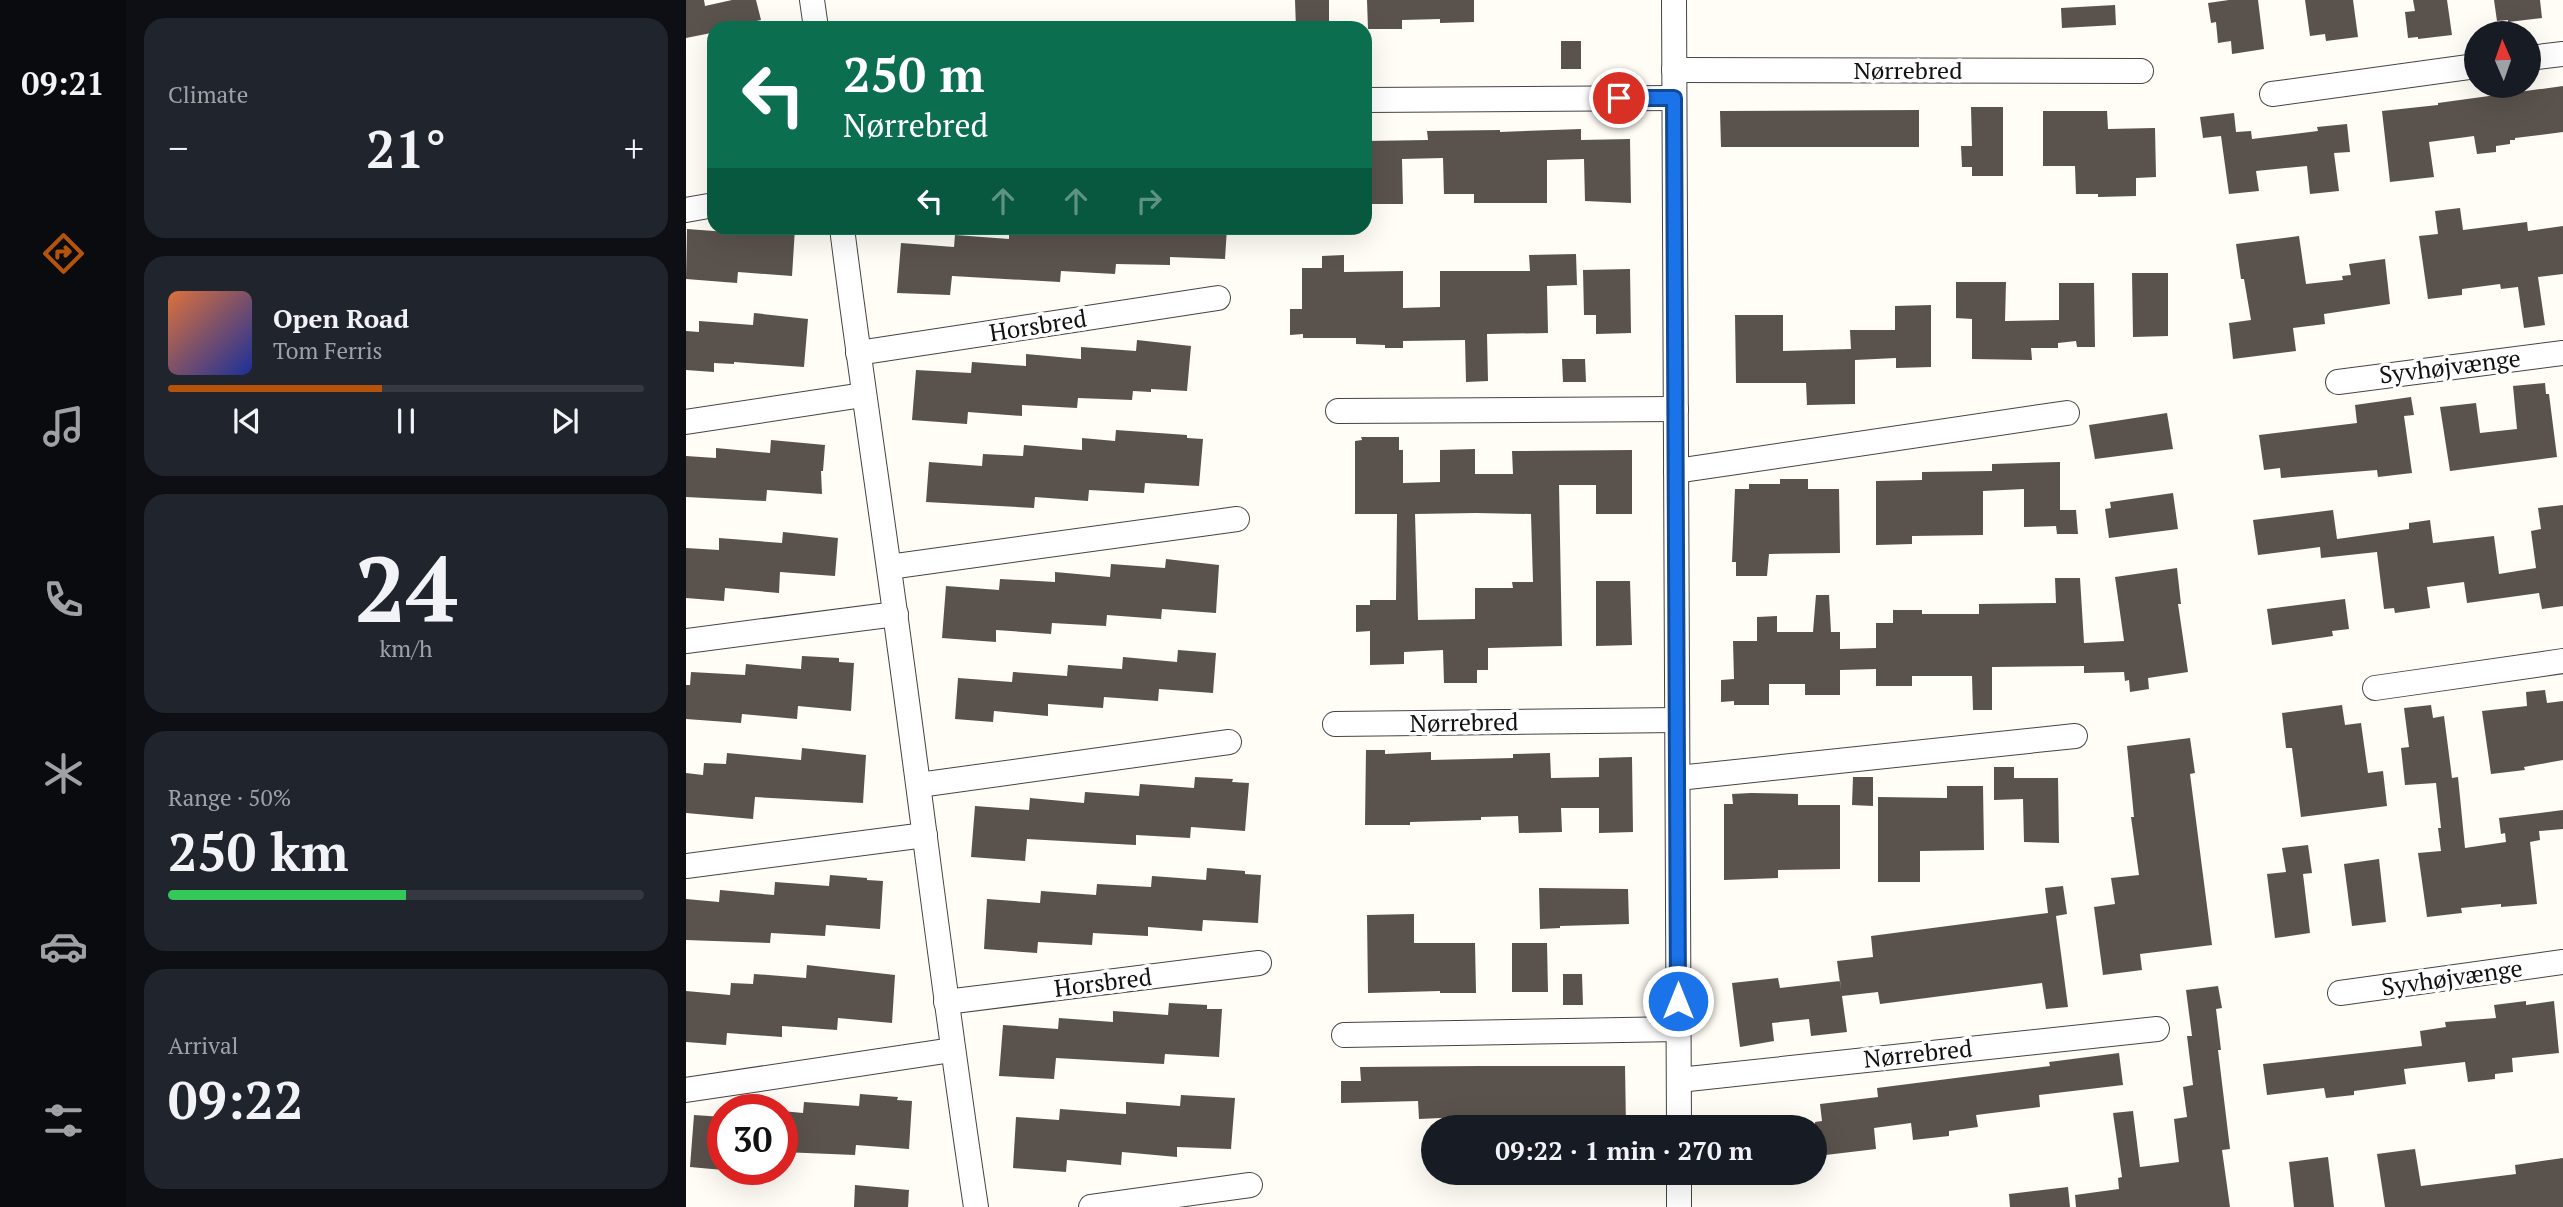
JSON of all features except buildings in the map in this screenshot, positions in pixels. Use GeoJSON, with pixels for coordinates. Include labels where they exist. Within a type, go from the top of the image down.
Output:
{"type":"FeatureCollection","features":[{"type":"Feature","properties":{"kind":"street"},"geometry":{"type":"LineString","coordinates":[[812,0],[815,21]]}},
{"type":"Feature","properties":{"kind":"street"},"geometry":{"type":"LineString","coordinates":[[1674,0],[1679,1115]]}},
{"type":"Feature","properties":{"kind":"street"},"geometry":{"type":"LineString","coordinates":[[2541,57],[2563,54]]}},
{"type":"Feature","properties":{"kind":"street"},"geometry":{"type":"LineString","coordinates":[[2272,94],[2464,68]]}},
{"type":"Feature","properties":{"kind":"street","name":"Nørrebred"},"geometry":{"type":"LineString","coordinates":[[1674,70],[2141,71]]}},
{"type":"Feature","properties":{"kind":"street"},"geometry":{"type":"LineString","coordinates":[[1372,100],[1674,98]]}},
{"type":"Feature","properties":{"kind":"street"},"geometry":{"type":"LineString","coordinates":[[686,210],[707,206]]}},
{"type":"Feature","properties":{"kind":"street"},"geometry":{"type":"LineString","coordinates":[[843,235],[919,785],[952,1050],[976,1207]]}},
{"type":"Feature","properties":{"kind":"street","name":"Horsbred"},"geometry":{"type":"LineString","coordinates":[[858,353],[1218,298]]}},
{"type":"Feature","properties":{"kind":"street","name":"Syvhøjvænge"},"geometry":{"type":"LineString","coordinates":[[2338,382],[2563,352]]}},
{"type":"Feature","properties":{"kind":"street"},"geometry":{"type":"LineString","coordinates":[[686,422],[863,395]]}},
{"type":"Feature","properties":{"kind":"street"},"geometry":{"type":"LineString","coordinates":[[1338,411],[1676,409]]}},
{"type":"Feature","properties":{"kind":"street"},"geometry":{"type":"LineString","coordinates":[[1676,471],[2067,413]]}},
{"type":"Feature","properties":{"kind":"street"},"geometry":{"type":"LineString","coordinates":[[889,567],[1237,519]]}},
{"type":"Feature","properties":{"kind":"street"},"geometry":{"type":"LineString","coordinates":[[686,641],[895,614]]}},
{"type":"Feature","properties":{"kind":"street"},"geometry":{"type":"LineString","coordinates":[[2375,688],[2563,661]]}},
{"type":"Feature","properties":{"kind":"street","name":"Nørrebred"},"geometry":{"type":"LineString","coordinates":[[1335,724],[1677,720]]}},
{"type":"Feature","properties":{"kind":"street"},"geometry":{"type":"LineString","coordinates":[[1678,778],[2075,736]]}},
{"type":"Feature","properties":{"kind":"street"},"geometry":{"type":"LineString","coordinates":[[919,785],[1229,742]]}},
{"type":"Feature","properties":{"kind":"street"},"geometry":{"type":"LineString","coordinates":[[686,866],[925,835]]}},
{"type":"Feature","properties":{"kind":"street","name":"Syvhøjvænge"},"geometry":{"type":"LineString","coordinates":[[2340,993],[2563,962]]}},
{"type":"Feature","properties":{"kind":"street","name":"Horsbred"},"geometry":{"type":"LineString","coordinates":[[946,1002],[1259,963]]}},
{"type":"Feature","properties":{"kind":"street"},"geometry":{"type":"LineString","coordinates":[[1344,1035],[1679,1029]]}},
{"type":"Feature","properties":{"kind":"street","name":"Nørrebred"},"geometry":{"type":"LineString","coordinates":[[1679,1080],[2157,1029]]}},
{"type":"Feature","properties":{"kind":"street"},"geometry":{"type":"LineString","coordinates":[[686,1090],[952,1050]]}},
{"type":"Feature","properties":{"kind":"street"},"geometry":{"type":"LineString","coordinates":[[1091,1207],[1250,1185]]}},
{"type":"Feature","properties":{"kind":"street"},"geometry":{"type":"LineString","coordinates":[[1679,1185],[1679,1207]]}},
{"type":"Feature","properties":{"kind":"route"},"geometry":{"type":"LineString","coordinates":[[1619,98],[1674,98],[1678,1001]]}}]}
